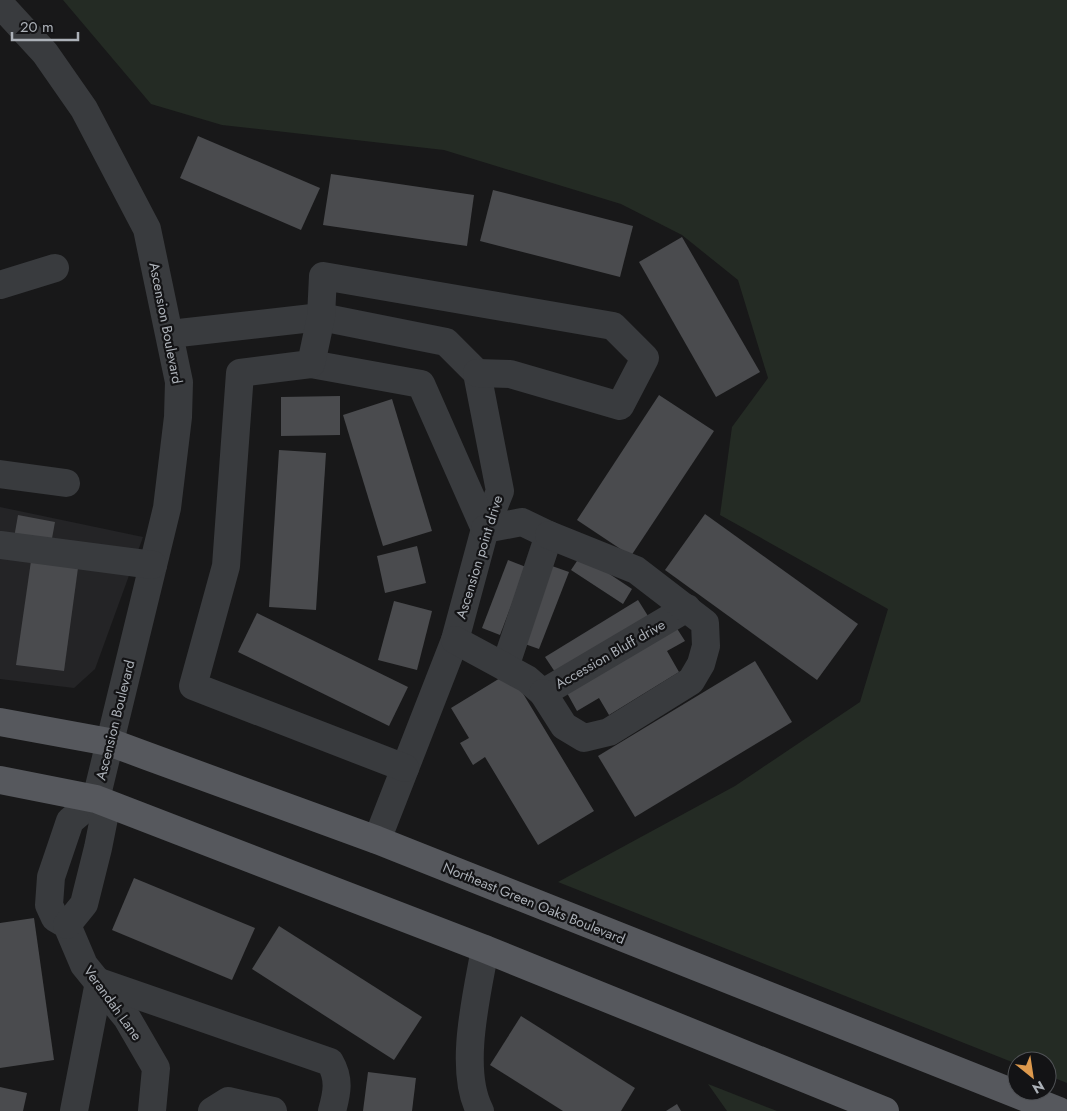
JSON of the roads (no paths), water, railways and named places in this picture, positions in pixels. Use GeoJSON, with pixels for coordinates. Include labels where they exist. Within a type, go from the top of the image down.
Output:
{"type":"FeatureCollection","features":[{"type":"Feature","properties":{"kind":"main road","name":"Northeast Green Oaks Boulevard"},"geometry":{"type":"LineString","coordinates":[[0,722],[109,742],[377,840],[1059,1111]]}},
{"type":"Feature","properties":{"kind":"main road"},"geometry":{"type":"LineString","coordinates":[[0,780],[96,799],[485,949],[885,1111]]}},
{"type":"Feature","properties":{"kind":"street","name":"Ascension Boulevard"},"geometry":{"type":"LineString","coordinates":[[0,4],[44,53],[84,109],[147,229],[179,382],[178,417],[167,508],[96,799]]}},
{"type":"Feature","properties":{"kind":"street"},"geometry":{"type":"LineString","coordinates":[[0,285],[55,268]]}},
{"type":"Feature","properties":{"kind":"street"},"geometry":{"type":"LineString","coordinates":[[170,334],[321,317],[446,342],[477,373],[510,374],[620,406],[645,358],[613,326],[324,276],[321,317],[311,364]]}},
{"type":"Feature","properties":{"kind":"street"},"geometry":{"type":"LineString","coordinates":[[405,768],[193,686],[226,566],[240,373],[311,364],[421,384],[485,529],[522,522],[549,535],[636,570],[696,616],[706,646],[701,664],[691,681],[609,732],[584,738],[564,726],[543,693]]}},
{"type":"Feature","properties":{"kind":"street","name":"Ascension point drive"},"geometry":{"type":"LineString","coordinates":[[377,840],[455,640],[485,529],[500,491],[477,373]]}},
{"type":"Feature","properties":{"kind":"street"},"geometry":{"type":"LineString","coordinates":[[0,474],[66,483]]}},
{"type":"Feature","properties":{"kind":"street"},"geometry":{"type":"LineString","coordinates":[[506,667],[549,535]]}},
{"type":"Feature","properties":{"kind":"street"},"geometry":{"type":"LineString","coordinates":[[0,545],[153,565]]}},
{"type":"Feature","properties":{"kind":"street","name":"Accession Bluff drive"},"geometry":{"type":"LineString","coordinates":[[455,640],[527,679],[543,693],[696,616]]}},
{"type":"Feature","properties":{"kind":"street"},"geometry":{"type":"LineString","coordinates":[[67,925],[84,904],[98,848],[104,818],[96,799]]}},
{"type":"Feature","properties":{"kind":"street","name":"Verandah Lane"},"geometry":{"type":"LineString","coordinates":[[96,799],[70,821],[51,877],[49,905],[55,918],[67,925],[84,965],[127,1018],[156,1068],[156,1089],[152,1111]]}},
{"type":"Feature","properties":{"kind":"street"},"geometry":{"type":"LineString","coordinates":[[480,1111],[474,1101],[470,1083],[473,1016],[485,949]]}},
{"type":"Feature","properties":{"kind":"street"},"geometry":{"type":"LineString","coordinates":[[74,1111],[99,982],[330,1062],[335,1071],[338,1087],[332,1111]]}},
{"type":"Feature","properties":{"kind":"street"},"geometry":{"type":"LineString","coordinates":[[212,1111],[228,1101],[273,1111]]}}]}
